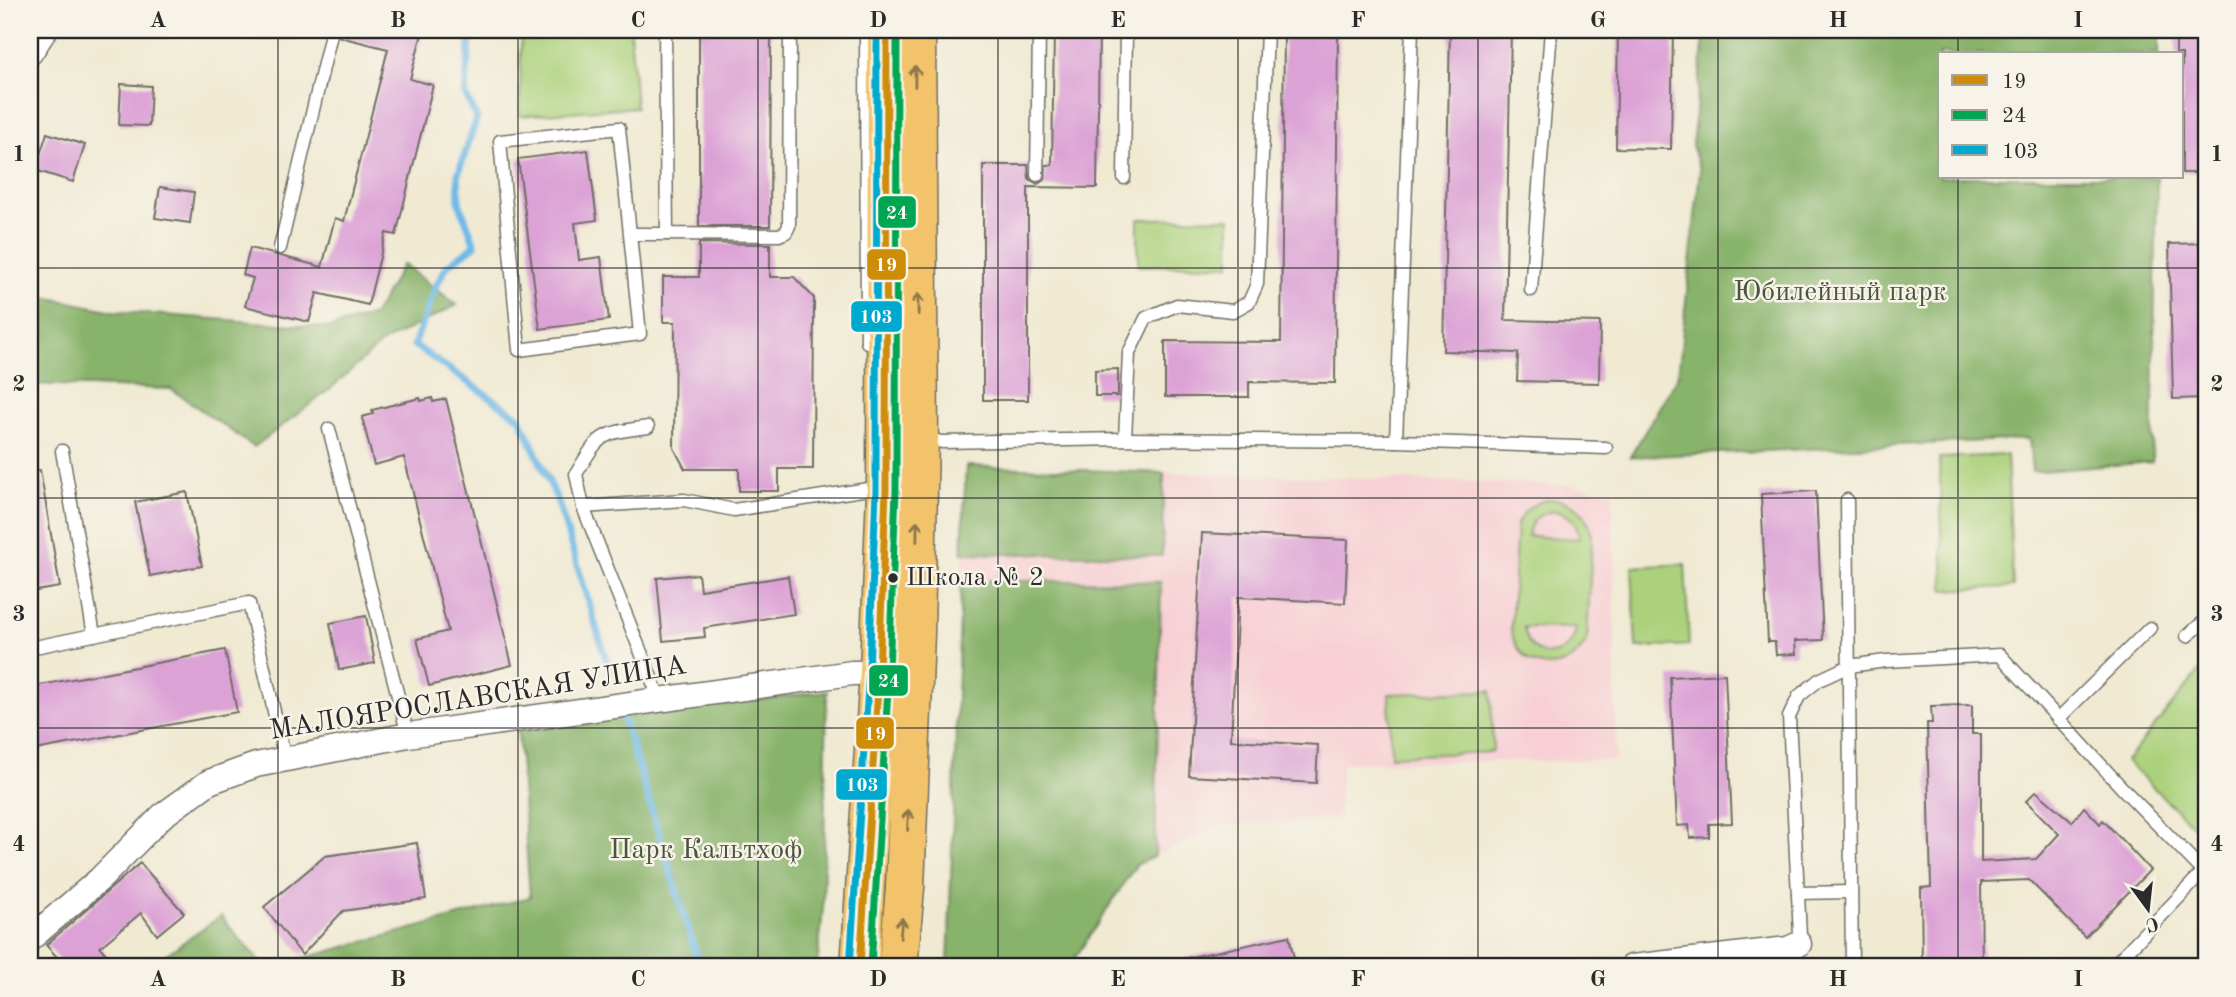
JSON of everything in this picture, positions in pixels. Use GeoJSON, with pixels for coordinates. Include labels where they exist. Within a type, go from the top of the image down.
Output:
{"type":"FeatureCollection","features":[{"type":"Feature","properties":{"kind":"main road"},"geometry":{"type":"LineString","coordinates":[[887,30],[877,490],[896,672],[905,888],[898,967]]}},
{"type":"Feature","properties":{"kind":"main road"},"geometry":{"type":"LineString","coordinates":[[860,967],[896,672],[919,438],[915,30]]}},
{"type":"Feature","properties":{"kind":"street"},"geometry":{"type":"LineString","coordinates":[[30,53],[45,30]]}},
{"type":"Feature","properties":{"kind":"street","name":"МАЛОЯРОСЛАВСКАЯ УЛИЦА"},"geometry":{"type":"LineString","coordinates":[[30,939],[100,879],[162,816],[209,782],[256,765],[408,735],[852,673],[896,672]]}},
{"type":"Feature","properties":{"kind":"street"},"geometry":{"type":"LineString","coordinates":[[1632,967],[1788,949],[1798,944]]}},
{"type":"Feature","properties":{"kind":"lane"},"geometry":{"type":"LineString","coordinates":[[280,248],[332,30]]}},
{"type":"Feature","properties":{"kind":"lane"},"geometry":{"type":"LineString","coordinates":[[665,30],[667,234]]}},
{"type":"Feature","properties":{"kind":"lane"},"geometry":{"type":"LineString","coordinates":[[630,234],[779,235],[786,232],[789,226],[790,30]]}},
{"type":"Feature","properties":{"kind":"lane"},"geometry":{"type":"LineString","coordinates":[[583,508],[684,500],[734,510],[877,490],[866,30]]}},
{"type":"Feature","properties":{"kind":"lane"},"geometry":{"type":"LineString","coordinates":[[1037,175],[1039,30]]}},
{"type":"Feature","properties":{"kind":"lane"},"geometry":{"type":"LineString","coordinates":[[1124,178],[1125,30]]}},
{"type":"Feature","properties":{"kind":"lane"},"geometry":{"type":"LineString","coordinates":[[1125,439],[1129,354],[1146,318],[1177,305],[1233,311],[1249,302],[1257,284],[1267,30]]}},
{"type":"Feature","properties":{"kind":"lane"},"geometry":{"type":"LineString","coordinates":[[1396,442],[1412,30]]}},
{"type":"Feature","properties":{"kind":"lane"},"geometry":{"type":"LineString","coordinates":[[1531,290],[1551,30]]}},
{"type":"Feature","properties":{"kind":"lane"},"geometry":{"type":"LineString","coordinates":[[619,128],[630,234],[640,334],[519,350],[500,141],[619,128]]}},
{"type":"Feature","properties":{"kind":"lane"},"geometry":{"type":"LineString","coordinates":[[648,426],[609,432],[594,444],[576,474],[583,508],[660,700]]}},
{"type":"Feature","properties":{"kind":"lane"},"geometry":{"type":"LineString","coordinates":[[329,429],[408,735]]}},
{"type":"Feature","properties":{"kind":"lane"},"geometry":{"type":"LineString","coordinates":[[919,438],[942,442],[1125,439],[1396,442],[1606,449]]}},
{"type":"Feature","properties":{"kind":"lane"},"geometry":{"type":"LineString","coordinates":[[62,451],[94,635]]}},
{"type":"Feature","properties":{"kind":"lane"},"geometry":{"type":"LineString","coordinates":[[1847,500],[1852,967]]}},
{"type":"Feature","properties":{"kind":"lane"},"geometry":{"type":"LineString","coordinates":[[30,648],[249,603],[285,759]]}},
{"type":"Feature","properties":{"kind":"lane"},"geometry":{"type":"LineString","coordinates":[[2187,636],[2206,620]]}},
{"type":"Feature","properties":{"kind":"lane"},"geometry":{"type":"LineString","coordinates":[[2058,719],[2150,628]]}},
{"type":"Feature","properties":{"kind":"lane"},"geometry":{"type":"LineString","coordinates":[[1798,944],[1800,935],[1789,717],[1799,696],[1819,680],[1849,666],[1886,661],[2000,655],[2123,789],[2205,870],[2112,967]]}},
{"type":"Feature","properties":{"kind":"lane"},"geometry":{"type":"LineString","coordinates":[[1798,893],[1851,892]]}},
{"type":"Feature","properties":{"kind":"shaded area"},"geometry":{"type":"Polygon","coordinates":[[[966,466],[1572,485],[1613,493],[1616,760],[1342,763],[1338,818],[1217,826],[1136,865],[1069,967],[948,967],[966,466]]]}},
{"type":"Feature","properties":{"kind":"green space"},"geometry":{"type":"Polygon","coordinates":[[[521,30],[630,30],[636,107],[520,116],[521,30]]]}},
{"type":"Feature","properties":{"kind":"green space","name":"Юбилейный парк"},"geometry":{"type":"Polygon","coordinates":[[[1705,30],[2159,30],[2159,52],[1938,52],[1938,178],[2157,178],[2152,462],[2032,472],[2029,439],[1630,457],[1678,376],[1700,170],[1692,145],[1705,30]]]}},
{"type":"Feature","properties":{"kind":"green space"},"geometry":{"type":"Polygon","coordinates":[[[1230,218],[1230,265],[1138,266],[1138,219],[1230,218]]]}},
{"type":"Feature","properties":{"kind":"green space"},"geometry":{"type":"Polygon","coordinates":[[[403,264],[457,305],[383,342],[329,390],[254,447],[171,389],[30,384],[30,294],[113,311],[330,328],[374,315],[403,264]]]}},
{"type":"Feature","properties":{"kind":"green space"},"geometry":{"type":"Polygon","coordinates":[[[2007,455],[2013,587],[1944,590],[1939,458],[2007,455]]]}},
{"type":"Feature","properties":{"kind":"green space"},"geometry":{"type":"Polygon","coordinates":[[[966,466],[1164,473],[1162,556],[962,553],[966,466]]]}},
{"type":"Feature","properties":{"kind":"green space"},"geometry":{"type":"Polygon","coordinates":[[[1549,500],[1563,501],[1581,511],[1592,538],[1587,640],[1568,661],[1544,666],[1523,655],[1515,644],[1511,629],[1517,524],[1528,509],[1549,500]],[[1555,511],[1536,518],[1528,536],[1579,539],[1572,520],[1555,511]],[[1524,627],[1527,639],[1533,647],[1549,654],[1566,648],[1576,629],[1576,628],[1524,627]]]}},
{"type":"Feature","properties":{"kind":"green space"},"geometry":{"type":"Polygon","coordinates":[[[1685,564],[1689,645],[1636,648],[1632,567],[1685,564]]]}},
{"type":"Feature","properties":{"kind":"green space"},"geometry":{"type":"Polygon","coordinates":[[[961,580],[1161,582],[1155,856],[1136,865],[1069,967],[948,967],[961,580]]]}},
{"type":"Feature","properties":{"kind":"green space"},"geometry":{"type":"Polygon","coordinates":[[[2206,663],[2206,839],[2126,761],[2206,663]]]}},
{"type":"Feature","properties":{"kind":"green space","name":"Парк Кальтхоф"},"geometry":{"type":"Polygon","coordinates":[[[827,691],[823,909],[817,967],[271,967],[530,897],[518,731],[827,691]]]}},
{"type":"Feature","properties":{"kind":"green space"},"geometry":{"type":"Polygon","coordinates":[[[1491,691],[1493,752],[1391,756],[1389,694],[1491,691]]]}},
{"type":"Feature","properties":{"kind":"green space"},"geometry":{"type":"Polygon","coordinates":[[[221,916],[264,967],[148,967],[221,916]]]}},
{"type":"Feature","properties":{"kind":"building"},"geometry":{"type":"Polygon","coordinates":[[[341,30],[423,30],[410,79],[433,85],[396,235],[386,233],[368,305],[317,293],[309,322],[245,306],[253,278],[243,275],[250,248],[322,267],[335,218],[344,221],[388,49],[340,37],[341,30]]]}},
{"type":"Feature","properties":{"kind":"building"},"geometry":{"type":"Polygon","coordinates":[[[699,30],[771,30],[770,226],[699,226],[699,30]]]}},
{"type":"Feature","properties":{"kind":"building"},"geometry":{"type":"Polygon","coordinates":[[[1054,30],[1099,30],[1097,188],[1028,187],[1028,400],[983,400],[983,165],[1028,165],[1029,179],[1038,184],[1045,179],[1046,165],[1052,165],[1054,30]]]}},
{"type":"Feature","properties":{"kind":"building"},"geometry":{"type":"Polygon","coordinates":[[[1284,30],[1338,30],[1335,383],[1249,382],[1249,397],[1165,397],[1165,341],[1281,342],[1284,30]]]}},
{"type":"Feature","properties":{"kind":"building"},"geometry":{"type":"Polygon","coordinates":[[[1450,30],[1511,30],[1505,320],[1600,322],[1599,383],[1517,381],[1518,353],[1443,351],[1450,30]]]}},
{"type":"Feature","properties":{"kind":"building"},"geometry":{"type":"Polygon","coordinates":[[[1618,30],[1673,30],[1671,149],[1616,148],[1618,30]]]}},
{"type":"Feature","properties":{"kind":"building"},"geometry":{"type":"Polygon","coordinates":[[[2176,30],[2206,30],[2206,173],[2184,173],[2184,52],[2176,52],[2176,30]]]}},
{"type":"Feature","properties":{"kind":"building"},"geometry":{"type":"Polygon","coordinates":[[[121,84],[151,86],[149,126],[119,125],[121,84]]]}},
{"type":"Feature","properties":{"kind":"building"},"geometry":{"type":"Polygon","coordinates":[[[47,133],[85,145],[73,182],[35,170],[47,133]]]}},
{"type":"Feature","properties":{"kind":"building"},"geometry":{"type":"Polygon","coordinates":[[[588,150],[597,220],[575,223],[579,260],[601,257],[609,320],[540,329],[518,159],[588,150]]]}},
{"type":"Feature","properties":{"kind":"building"},"geometry":{"type":"Polygon","coordinates":[[[160,187],[194,192],[190,223],[155,218],[160,187]]]}},
{"type":"Feature","properties":{"kind":"building"},"geometry":{"type":"Polygon","coordinates":[[[699,243],[770,244],[770,277],[794,277],[814,298],[813,469],[779,469],[779,491],[739,491],[739,469],[685,469],[674,448],[675,322],[663,322],[663,277],[699,277],[699,243]]]}},
{"type":"Feature","properties":{"kind":"building"},"geometry":{"type":"Polygon","coordinates":[[[2206,243],[2206,398],[2173,399],[2169,244],[2206,243]]]}},
{"type":"Feature","properties":{"kind":"building"},"geometry":{"type":"Polygon","coordinates":[[[1118,369],[1118,396],[1095,396],[1095,370],[1118,369]]]}},
{"type":"Feature","properties":{"kind":"building"},"geometry":{"type":"Polygon","coordinates":[[[420,398],[421,401],[432,398],[433,402],[446,399],[512,665],[429,686],[417,639],[448,631],[404,457],[374,465],[362,417],[373,414],[372,410],[420,398]]]}},
{"type":"Feature","properties":{"kind":"building"},"geometry":{"type":"Polygon","coordinates":[[[40,470],[60,587],[30,592],[30,471],[40,470]]]}},
{"type":"Feature","properties":{"kind":"building"},"geometry":{"type":"Polygon","coordinates":[[[1816,491],[1823,640],[1795,641],[1796,654],[1776,655],[1775,642],[1768,642],[1761,494],[1816,491]]]}},
{"type":"Feature","properties":{"kind":"building"},"geometry":{"type":"Polygon","coordinates":[[[187,492],[202,566],[150,576],[135,502],[187,492]]]}},
{"type":"Feature","properties":{"kind":"building"},"geometry":{"type":"Polygon","coordinates":[[[1202,533],[1348,540],[1345,603],[1238,597],[1231,740],[1318,745],[1316,783],[1189,776],[1202,533]]]}},
{"type":"Feature","properties":{"kind":"building"},"geometry":{"type":"Polygon","coordinates":[[[698,574],[700,590],[788,576],[794,614],[704,628],[705,637],[663,641],[657,578],[698,574]]]}},
{"type":"Feature","properties":{"kind":"building"},"geometry":{"type":"Polygon","coordinates":[[[366,616],[375,663],[339,670],[330,623],[366,616]]]}},
{"type":"Feature","properties":{"kind":"building"},"geometry":{"type":"Polygon","coordinates":[[[225,650],[237,712],[30,751],[30,687],[225,650]]]}},
{"type":"Feature","properties":{"kind":"building"},"geometry":{"type":"Polygon","coordinates":[[[1725,674],[1732,823],[1709,824],[1709,837],[1690,838],[1689,825],[1677,826],[1670,677],[1725,674]]]}},
{"type":"Feature","properties":{"kind":"building"},"geometry":{"type":"Polygon","coordinates":[[[1972,705],[1972,734],[1981,734],[1981,862],[2036,859],[2059,834],[2026,801],[2036,791],[2072,822],[2084,807],[2100,824],[2103,820],[2150,870],[2085,937],[2029,880],[1981,882],[1982,967],[1922,967],[1921,888],[1931,887],[1927,723],[1932,723],[1931,706],[1972,705]]]}},
{"type":"Feature","properties":{"kind":"building"},"geometry":{"type":"Polygon","coordinates":[[[417,843],[426,899],[343,911],[302,955],[264,907],[325,856],[417,843]]]}},
{"type":"Feature","properties":{"kind":"building"},"geometry":{"type":"Polygon","coordinates":[[[140,863],[184,913],[157,935],[141,913],[100,947],[117,967],[66,967],[46,945],[140,863]]]}},
{"type":"Feature","properties":{"kind":"building"},"geometry":{"type":"Polygon","coordinates":[[[1289,936],[1296,967],[1182,967],[1182,959],[1289,936]]]}},
{"type":"Feature","properties":{"kind":"waterway"},"geometry":{"type":"LineString","coordinates":[[471,30],[465,94],[477,118],[458,174],[459,202],[475,245],[447,266],[436,286],[414,345],[520,418],[557,499],[610,672]]}},
{"type":"Feature","properties":{"kind":"waterway"},"geometry":{"type":"LineString","coordinates":[[621,711],[697,957],[693,967]]}},
{"type":"Feature","properties":{"kind":"transit line","name":"103"},"geometry":{"type":"LineString","coordinates":[[850,966],[869,671],[876,490],[877,30]]}},
{"type":"Feature","properties":{"kind":"transit line","name":"19"},"geometry":{"type":"LineString","coordinates":[[860,967],[879,672],[886,490],[887,30]]}},
{"type":"Feature","properties":{"kind":"transit line","name":"24"},"geometry":{"type":"LineString","coordinates":[[871,967],[889,673],[896,490],[897,30]]}},
{"type":"Feature","properties":{"kind":"place","name":"Школа № 2"},"geometry":{"type":"Point","coordinates":[893,578]}}]}
